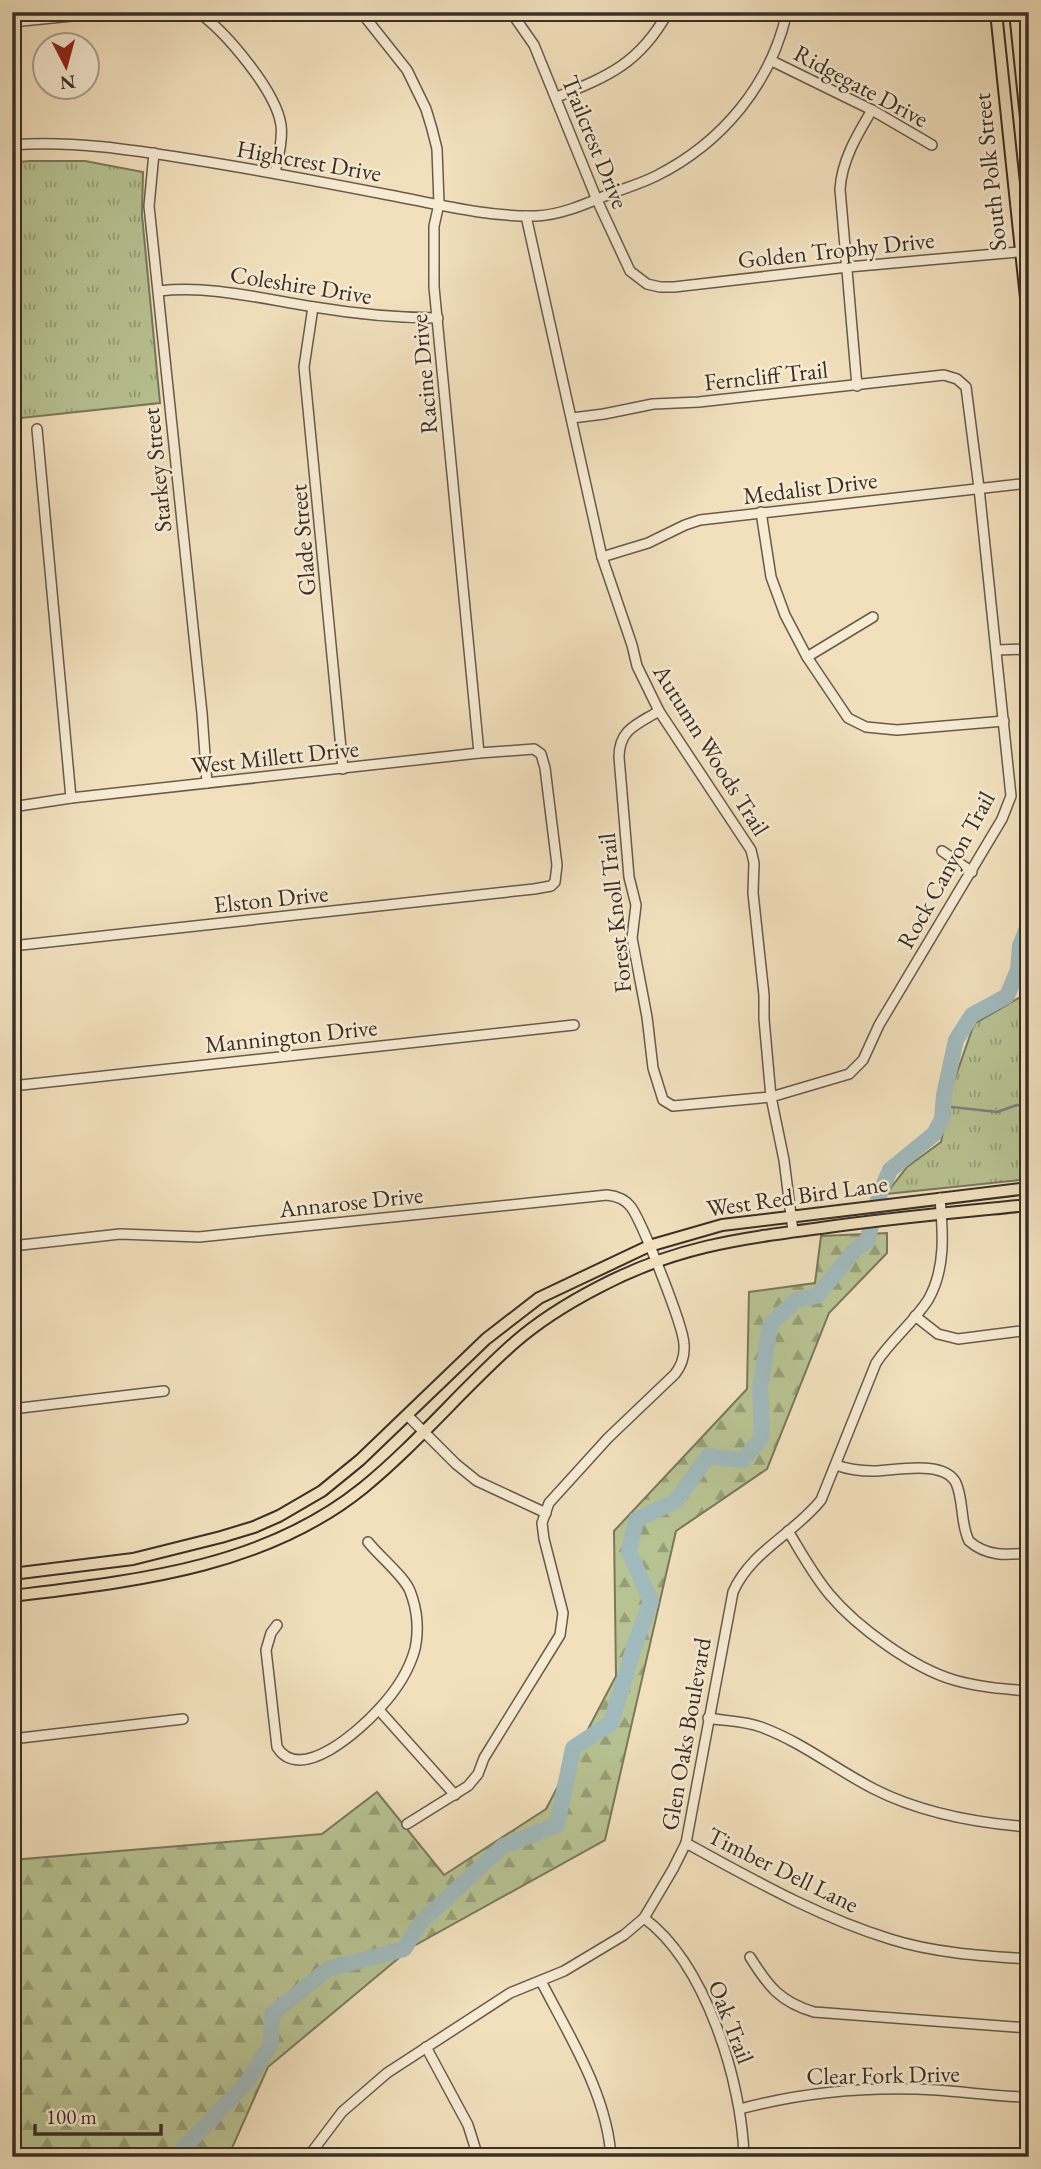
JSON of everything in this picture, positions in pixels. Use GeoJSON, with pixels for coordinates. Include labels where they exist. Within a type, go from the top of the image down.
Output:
{"type":"FeatureCollection","features":[{"type":"Feature","properties":{"kind":"main road","name":"South Polk Street"},"geometry":{"type":"LineString","coordinates":[[996,12],[1024,252],[1029,327]]}},
{"type":"Feature","properties":{"kind":"main road","name":"South Polk Street"},"geometry":{"type":"LineString","coordinates":[[1015,12],[1029,146]]}},
{"type":"Feature","properties":{"kind":"main road","name":"West Red Bird Lane"},"geometry":{"type":"LineString","coordinates":[[12,1574],[101,1564],[176,1549],[254,1527],[322,1491],[408,1416],[486,1339],[539,1298],[649,1247],[722,1225],[1029,1188]]}},
{"type":"Feature","properties":{"kind":"main road","name":"West Red Bird Lane"},"geometry":{"type":"LineString","coordinates":[[12,1596],[104,1586],[180,1571],[239,1555],[288,1536],[336,1509],[382,1472],[516,1342],[536,1326],[586,1294],[654,1261],[721,1242],[793,1231],[1029,1205]]}},
{"type":"Feature","properties":{"kind":"main road"},"geometry":{"type":"LineString","coordinates":[[322,1491],[336,1509]]}},
{"type":"Feature","properties":{"kind":"main road"},"geometry":{"type":"LineString","coordinates":[[101,1564],[104,1586]]}},
{"type":"Feature","properties":{"kind":"street"},"geometry":{"type":"LineString","coordinates":[[12,22],[112,12]]}},
{"type":"Feature","properties":{"kind":"street"},"geometry":{"type":"LineString","coordinates":[[198,12],[237,52],[258,79],[277,111],[281,133],[275,173]]}},
{"type":"Feature","properties":{"kind":"street","name":"Racine Drive"},"geometry":{"type":"LineString","coordinates":[[361,12],[407,70],[426,109],[437,149],[439,204],[434,226],[434,286],[479,753]]}},
{"type":"Feature","properties":{"kind":"street","name":"Trailcrest Drive"},"geometry":{"type":"LineString","coordinates":[[511,12],[534,44],[597,200],[630,271],[647,284]]}},
{"type":"Feature","properties":{"kind":"street"},"geometry":{"type":"LineString","coordinates":[[557,97],[622,67],[649,41],[668,12]]}},
{"type":"Feature","properties":{"kind":"street","name":"Highcrest Drive"},"geometry":{"type":"LineString","coordinates":[[12,145],[59,144],[154,153],[439,204],[526,216],[559,212],[656,176],[712,138],[736,116],[756,89],[772,61],[787,12]]}},
{"type":"Feature","properties":{"kind":"street","name":"Ridgegate Drive"},"geometry":{"type":"LineString","coordinates":[[772,61],[872,110],[932,145]]}},
{"type":"Feature","properties":{"kind":"street"},"geometry":{"type":"LineString","coordinates":[[857,386],[841,214],[841,179],[852,145],[872,110]]}},
{"type":"Feature","properties":{"kind":"street","name":"Starkey Street"},"geometry":{"type":"LineString","coordinates":[[154,153],[149,206],[207,783]]}},
{"type":"Feature","properties":{"kind":"street","name":"Autumn Woods Trail"},"geometry":{"type":"LineString","coordinates":[[526,216],[602,557],[637,666],[659,711],[751,850],[771,1097],[784,1160],[793,1231]]}},
{"type":"Feature","properties":{"kind":"street","name":"Golden Trophy Drive"},"geometry":{"type":"LineString","coordinates":[[647,284],[660,288],[674,287],[848,267],[1024,252]]}},
{"type":"Feature","properties":{"kind":"street","name":"Coleshire Drive"},"geometry":{"type":"LineString","coordinates":[[159,291],[187,288],[397,318],[438,318]]}},
{"type":"Feature","properties":{"kind":"street","name":"Glade Street"},"geometry":{"type":"LineString","coordinates":[[313,307],[304,367],[343,769]]}},
{"type":"Feature","properties":{"kind":"street","name":"Ferncliff Trail"},"geometry":{"type":"LineString","coordinates":[[572,418],[653,404],[699,402],[944,375],[962,383]]}},
{"type":"Feature","properties":{"kind":"street","name":"Rock Canyon Trail"},"geometry":{"type":"LineString","coordinates":[[691,1105],[771,1097],[840,1077],[856,1069],[879,1025],[972,872],[1002,819],[1011,796],[979,488],[967,393],[962,383]]}},
{"type":"Feature","properties":{"kind":"street"},"geometry":{"type":"LineString","coordinates":[[37,429],[71,798]]}},
{"type":"Feature","properties":{"kind":"street","name":"Medalist Drive"},"geometry":{"type":"LineString","coordinates":[[602,557],[648,543],[692,522],[1029,483]]}},
{"type":"Feature","properties":{"kind":"street"},"geometry":{"type":"LineString","coordinates":[[761,512],[771,577],[785,615],[807,657],[848,718],[866,727],[897,730],[1004,721]]}},
{"type":"Feature","properties":{"kind":"street"},"geometry":{"type":"LineString","coordinates":[[807,657],[873,618]]}},
{"type":"Feature","properties":{"kind":"street"},"geometry":{"type":"LineString","coordinates":[[997,650],[1029,649]]}},
{"type":"Feature","properties":{"kind":"street","name":"Forest Knoll Trail"},"geometry":{"type":"LineString","coordinates":[[659,711],[627,731],[619,745],[629,877],[636,905],[632,938],[648,1017],[653,1068],[663,1100],[673,1106],[691,1105]]}},
{"type":"Feature","properties":{"kind":"street","name":"West Millett Drive"},"geometry":{"type":"LineString","coordinates":[[12,807],[71,798],[534,749],[541,754],[545,768],[557,875],[551,886],[534,890]]}},
{"type":"Feature","properties":{"kind":"street"},"geometry":{"type":"LineString","coordinates":[[942,851],[972,872]]}},
{"type":"Feature","properties":{"kind":"street","name":"Elston Drive"},"geometry":{"type":"LineString","coordinates":[[12,946],[534,890]]}},
{"type":"Feature","properties":{"kind":"street","name":"Mannington Drive"},"geometry":{"type":"LineString","coordinates":[[12,1086],[574,1025]]}},
{"type":"Feature","properties":{"kind":"street","name":"Annarose Drive"},"geometry":{"type":"LineString","coordinates":[[12,1246],[120,1234],[199,1237],[615,1195],[634,1210],[649,1247],[684,1339],[682,1363],[675,1374],[608,1438],[556,1494],[546,1513]]}},
{"type":"Feature","properties":{"kind":"street","name":"Glen Oaks Boulevard"},"geometry":{"type":"LineString","coordinates":[[308,2157],[342,2112],[387,2073],[510,1993],[599,1952],[624,1936],[644,1918],[686,1843],[733,1592],[750,1563],[805,1518],[821,1500],[876,1363],[929,1297],[939,1272],[942,1253],[940,1198]]}},
{"type":"Feature","properties":{"kind":"street"},"geometry":{"type":"LineString","coordinates":[[915,1316],[938,1334],[958,1339],[1029,1330]]}},
{"type":"Feature","properties":{"kind":"street"},"geometry":{"type":"LineString","coordinates":[[12,1409],[164,1391]]}},
{"type":"Feature","properties":{"kind":"street"},"geometry":{"type":"LineString","coordinates":[[407,1824],[468,1786],[478,1774],[484,1758],[519,1699],[547,1660],[563,1627],[563,1614],[544,1539],[542,1523],[546,1513],[477,1481],[408,1416]]}},
{"type":"Feature","properties":{"kind":"street"},"geometry":{"type":"LineString","coordinates":[[836,1465],[867,1471],[919,1468],[944,1472],[952,1477],[957,1487],[969,1541],[979,1549],[995,1554],[1029,1553]]}},
{"type":"Feature","properties":{"kind":"street"},"geometry":{"type":"LineString","coordinates":[[788,1531],[828,1593],[847,1613],[882,1641],[930,1670],[951,1679],[980,1686],[1029,1691]]}},
{"type":"Feature","properties":{"kind":"street"},"geometry":{"type":"LineString","coordinates":[[277,1625],[267,1641],[266,1650],[275,1739],[281,1754],[288,1758],[314,1758],[324,1754],[379,1710],[400,1681],[415,1647],[418,1624],[409,1588],[368,1542]]}},
{"type":"Feature","properties":{"kind":"street"},"geometry":{"type":"LineString","coordinates":[[379,1710],[455,1795]]}},
{"type":"Feature","properties":{"kind":"street"},"geometry":{"type":"LineString","coordinates":[[708,1718],[758,1726],[777,1734],[875,1789],[913,1805],[962,1818],[1029,1827]]}},
{"type":"Feature","properties":{"kind":"street"},"geometry":{"type":"LineString","coordinates":[[12,1739],[183,1719]]}},
{"type":"Feature","properties":{"kind":"street","name":"Timber Dell Lane"},"geometry":{"type":"LineString","coordinates":[[686,1843],[790,1900],[892,1940],[936,1949],[1029,1959]]}},
{"type":"Feature","properties":{"kind":"street","name":"Oak Trail"},"geometry":{"type":"LineString","coordinates":[[644,1918],[675,1948],[712,2016],[740,2109],[744,2157]]}},
{"type":"Feature","properties":{"kind":"street"},"geometry":{"type":"LineString","coordinates":[[750,1957],[772,1990],[793,2004],[814,2012],[1029,2028]]}},
{"type":"Feature","properties":{"kind":"street"},"geometry":{"type":"LineString","coordinates":[[541,1981],[578,2052],[606,2118],[611,2157]]}},
{"type":"Feature","properties":{"kind":"street"},"geometry":{"type":"LineString","coordinates":[[426,2047],[468,2125],[478,2157]]}},
{"type":"Feature","properties":{"kind":"street","name":"Clear Fork Drive"},"geometry":{"type":"LineString","coordinates":[[740,2109],[782,2098],[848,2090],[934,2090],[1029,2097]]}},
{"type":"Feature","properties":{"kind":"green space"},"geometry":{"type":"Polygon","coordinates":[[[85,161],[143,172],[142,215],[160,403],[12,419],[12,163],[85,161]]]}},
{"type":"Feature","properties":{"kind":"green space"},"geometry":{"type":"Polygon","coordinates":[[[1029,992],[1029,1179],[886,1194],[907,1167],[941,1142],[952,1087],[974,1024],[1029,992]]]}},
{"type":"Feature","properties":{"kind":"green space"},"geometry":{"type":"Polygon","coordinates":[[[887,1233],[887,1253],[829,1313],[767,1469],[676,1531],[605,1840],[412,1947],[268,2067],[228,2157],[12,2157],[12,1860],[322,1834],[377,1792],[444,1875],[546,1809],[616,1676],[614,1531],[747,1389],[749,1292],[815,1283],[821,1236],[887,1233]]]}},
{"type":"Feature","properties":{"kind":"waterway"},"geometry":{"type":"LineString","coordinates":[[175,2157],[248,2081],[271,2044],[272,2014],[328,1969],[404,1949],[421,1922],[503,1846],[557,1825],[573,1748],[611,1723],[651,1601],[629,1552],[636,1520],[676,1501],[708,1456],[743,1460],[762,1437],[760,1388],[770,1325],[796,1300],[817,1296],[853,1252],[867,1241],[880,1193],[890,1170],[934,1134],[942,1119],[944,1095],[956,1040],[972,1015],[1007,996],[1018,970],[1020,946],[1029,923]]}},
{"type":"Feature","properties":{"kind":"waterway"},"geometry":{"type":"LineString","coordinates":[[943,1106],[997,1112],[1017,1105],[1029,1107]]}}]}
